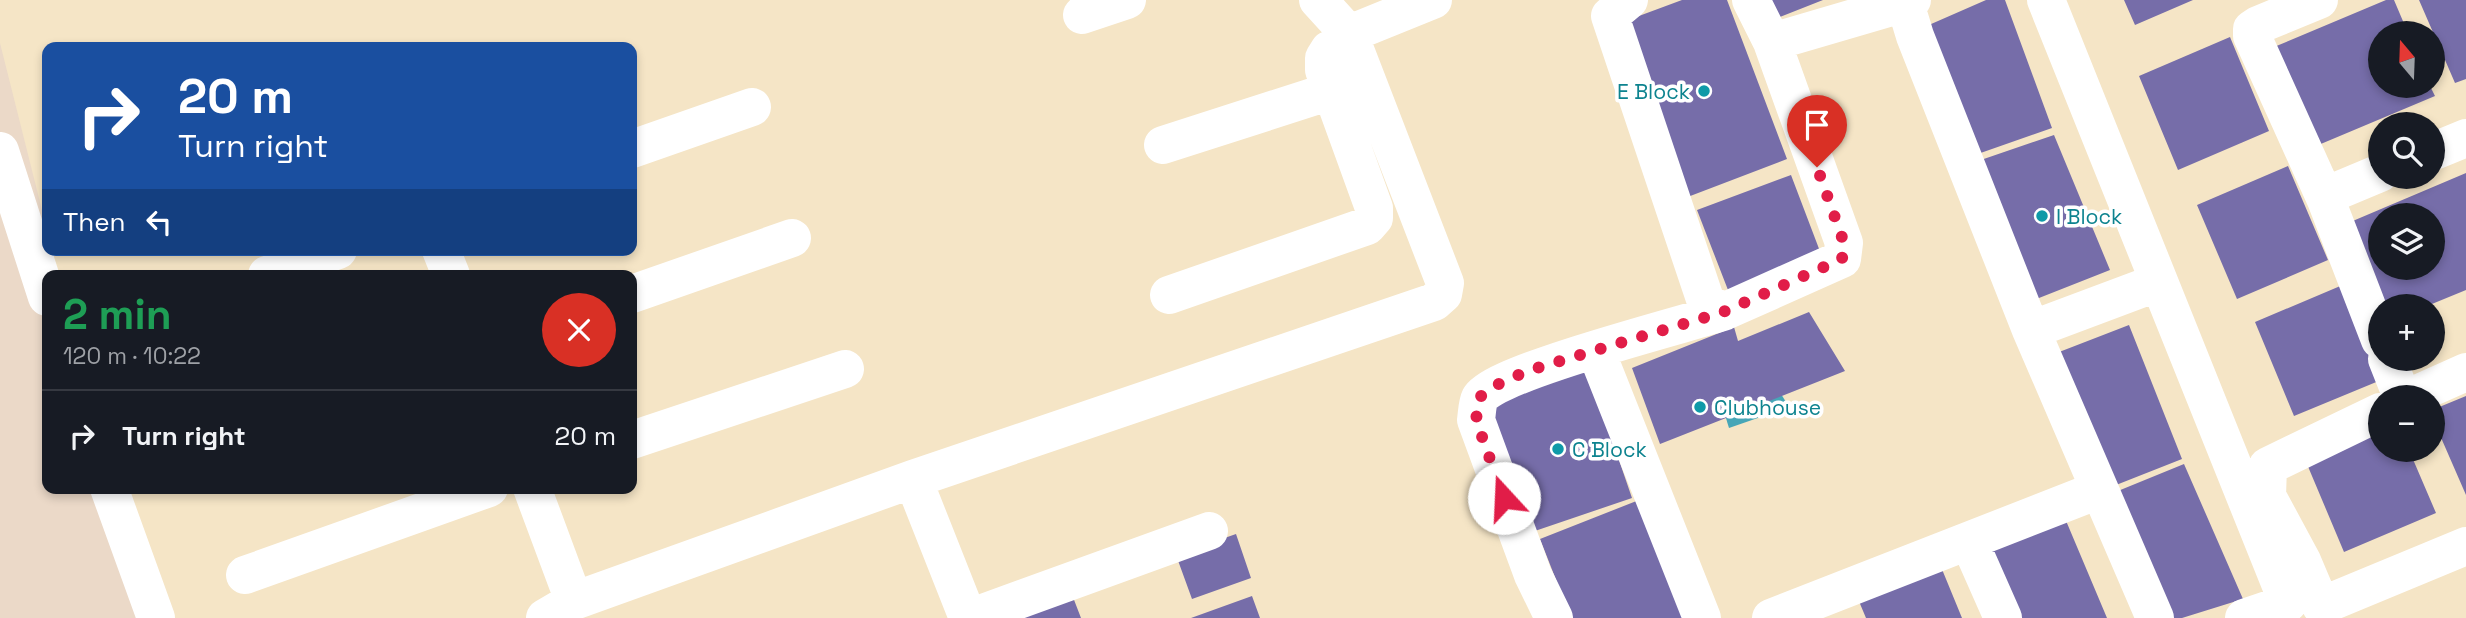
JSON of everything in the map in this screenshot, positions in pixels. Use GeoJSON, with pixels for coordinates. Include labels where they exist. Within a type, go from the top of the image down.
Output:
{"type":"FeatureCollection","features":[{"type":"Feature","properties":{"kind":"street"},"geometry":{"type":"LineString","coordinates":[[1082,15],[1127,0]]}},
{"type":"Feature","properties":{"kind":"street"},"geometry":{"type":"LineString","coordinates":[[533,494],[559,610],[913,479],[1422,307],[1443,294],[1445,283],[1350,38],[1318,0]]}},
{"type":"Feature","properties":{"kind":"street"},"geometry":{"type":"LineString","coordinates":[[1169,295],[1367,226],[1374,218],[1374,208],[1324,70],[1324,58],[1329,50],[1350,38],[1433,0]]}},
{"type":"Feature","properties":{"kind":"street"},"geometry":{"type":"LineString","coordinates":[[1629,0],[1610,16],[1706,302],[1723,312]]}},
{"type":"Feature","properties":{"kind":"street"},"geometry":{"type":"LineString","coordinates":[[1554,618],[1533,575],[1476,420],[1479,398],[1490,388],[1527,371],[1723,312],[1842,259],[1844,243],[1772,42],[1751,0]]}},
{"type":"Feature","properties":{"kind":"street"},"geometry":{"type":"LineString","coordinates":[[2046,0],[2288,603],[2244,618]]}},
{"type":"Feature","properties":{"kind":"street"},"geometry":{"type":"LineString","coordinates":[[2319,0],[2258,25],[2252,29],[2252,36],[2326,200],[2368,309]]}},
{"type":"Feature","properties":{"kind":"street"},"geometry":{"type":"LineString","coordinates":[[1772,42],[1909,1],[1915,36],[2031,330],[2155,618]]}},
{"type":"Feature","properties":{"kind":"street"},"geometry":{"type":"LineString","coordinates":[[1163,145],[1331,91]]}},
{"type":"Feature","properties":{"kind":"street"},"geometry":{"type":"LineString","coordinates":[[637,147],[752,107]]}},
{"type":"Feature","properties":{"kind":"street"},"geometry":{"type":"LineString","coordinates":[[2445,147],[2466,138]]}},
{"type":"Feature","properties":{"kind":"street"},"geometry":{"type":"LineString","coordinates":[[0,151],[42,282]]}},
{"type":"Feature","properties":{"kind":"street"},"geometry":{"type":"LineString","coordinates":[[2326,200],[2325,196],[2368,178]]}},
{"type":"Feature","properties":{"kind":"street"},"geometry":{"type":"LineString","coordinates":[[637,292],[792,238]]}},
{"type":"Feature","properties":{"kind":"street"},"geometry":{"type":"LineString","coordinates":[[281,270],[321,256]]}},
{"type":"Feature","properties":{"kind":"street"},"geometry":{"type":"LineString","coordinates":[[2031,330],[2159,282]]}},
{"type":"Feature","properties":{"kind":"street"},"geometry":{"type":"LineString","coordinates":[[1597,351],[1703,618]]}},
{"type":"Feature","properties":{"kind":"street"},"geometry":{"type":"LineString","coordinates":[[637,438],[845,369]]}},
{"type":"Feature","properties":{"kind":"street"},"geometry":{"type":"LineString","coordinates":[[2437,385],[2466,372]]}},
{"type":"Feature","properties":{"kind":"street"},"geometry":{"type":"LineString","coordinates":[[2368,418],[2268,466],[2266,496],[2302,561],[2321,606],[2466,546]]}},
{"type":"Feature","properties":{"kind":"street"},"geometry":{"type":"LineString","coordinates":[[913,479],[968,618],[1209,531]]}},
{"type":"Feature","properties":{"kind":"street"},"geometry":{"type":"LineString","coordinates":[[111,494],[156,618]]}},
{"type":"Feature","properties":{"kind":"street"},"geometry":{"type":"LineString","coordinates":[[245,575],[472,494]]}},
{"type":"Feature","properties":{"kind":"street"},"geometry":{"type":"LineString","coordinates":[[1771,618],[1845,604],[1969,541],[2083,496]]}},
{"type":"Feature","properties":{"kind":"street"},"geometry":{"type":"LineString","coordinates":[[1969,541],[2003,618]]}},
{"type":"Feature","properties":{"kind":"shaded area"},"geometry":{"type":"Polygon","coordinates":[[[0,43],[42,210],[42,256],[53,256],[57,270],[42,270],[42,494],[114,494],[145,618],[0,618],[0,43]]]}},
{"type":"Feature","properties":{"kind":"water"},"geometry":{"type":"Polygon","coordinates":[[[1770,376],[1789,407],[1729,428],[1725,415],[1770,376]]]}},
{"type":"Feature","properties":{"kind":"building","name":"E Block"},"geometry":{"type":"Polygon","coordinates":[[[1682,0],[1727,0],[1787,159],[1685,198],[1620,23],[1682,0]]]}},
{"type":"Feature","properties":{"kind":"building"},"geometry":{"type":"Polygon","coordinates":[[[1765,0],[1823,0],[1772,20],[1765,0]]]}},
{"type":"Feature","properties":{"kind":"building"},"geometry":{"type":"Polygon","coordinates":[[[1986,0],[2005,0],[2052,128],[1972,156],[1922,28],[1986,0]]]}},
{"type":"Feature","properties":{"kind":"building"},"geometry":{"type":"Polygon","coordinates":[[[2124,0],[2193,0],[2135,25],[2124,0]]]}},
{"type":"Feature","properties":{"kind":"building"},"geometry":{"type":"Polygon","coordinates":[[[2386,0],[2394,0],[2403,21],[2368,21],[2368,98],[2430,98],[2397,112],[2368,112],[2368,124],[2316,146],[2274,47],[2386,0]]]}},
{"type":"Feature","properties":{"kind":"building"},"geometry":{"type":"Polygon","coordinates":[[[2419,0],[2466,0],[2466,79],[2455,83],[2445,60],[2445,21],[2428,21],[2419,0]]]}},
{"type":"Feature","properties":{"kind":"building"},"geometry":{"type":"Polygon","coordinates":[[[2230,37],[2269,131],[2178,170],[2139,76],[2230,37]]]}},
{"type":"Feature","properties":{"kind":"building","name":"I Block"},"geometry":{"type":"Polygon","coordinates":[[[2054,135],[2110,270],[2029,302],[1975,162],[2054,135]]]}},
{"type":"Feature","properties":{"kind":"building"},"geometry":{"type":"Polygon","coordinates":[[[2288,166],[2328,260],[2237,299],[2197,205],[2288,166]]]}},
{"type":"Feature","properties":{"kind":"building"},"geometry":{"type":"Polygon","coordinates":[[[2466,173],[2466,290],[2445,299],[2445,294],[2379,294],[2373,280],[2445,280],[2445,203],[2395,203],[2428,189],[2445,189],[2445,182],[2466,173]]]}},
{"type":"Feature","properties":{"kind":"building"},"geometry":{"type":"Polygon","coordinates":[[[1791,175],[1821,254],[1728,290],[1697,210],[1791,175]]]}},
{"type":"Feature","properties":{"kind":"building"},"geometry":{"type":"Polygon","coordinates":[[[2368,215],[2368,269],[2348,223],[2368,215]]]}},
{"type":"Feature","properties":{"kind":"building"},"geometry":{"type":"Polygon","coordinates":[[[2345,284],[2368,337],[2368,371],[2383,371],[2386,378],[2294,416],[2255,322],[2345,284]]]}},
{"type":"Feature","properties":{"kind":"building","name":"Clubhouse"},"geometry":{"type":"Polygon","coordinates":[[[1809,312],[1845,371],[1660,444],[1632,368],[1734,327],[1738,341],[1809,312]]]}},
{"type":"Feature","properties":{"kind":"building"},"geometry":{"type":"Polygon","coordinates":[[[2129,325],[2182,459],[2111,487],[2054,354],[2129,325]]]}},
{"type":"Feature","properties":{"kind":"building","name":"C Block"},"geometry":{"type":"Polygon","coordinates":[[[1586,364],[1632,498],[1529,533],[1483,400],[1586,364]]]}},
{"type":"Feature","properties":{"kind":"building"},"geometry":{"type":"Polygon","coordinates":[[[2466,396],[2466,495],[2445,447],[2445,405],[2466,396]]]}},
{"type":"Feature","properties":{"kind":"building"},"geometry":{"type":"Polygon","coordinates":[[[2368,430],[2368,462],[2414,462],[2436,513],[2344,552],[2304,457],[2368,430]]]}},
{"type":"Feature","properties":{"kind":"building"},"geometry":{"type":"Polygon","coordinates":[[[2184,464],[2243,599],[2182,618],[2165,618],[2113,493],[2184,464]]]}},
{"type":"Feature","properties":{"kind":"building"},"geometry":{"type":"Polygon","coordinates":[[[1639,500],[1686,618],[1571,618],[1540,539],[1639,500]]]}},
{"type":"Feature","properties":{"kind":"building"},"geometry":{"type":"Polygon","coordinates":[[[2064,516],[2107,618],[2013,618],[1983,549],[2064,516]]]}},
{"type":"Feature","properties":{"kind":"building"},"geometry":{"type":"Polygon","coordinates":[[[1236,534],[1251,578],[1192,599],[1176,555],[1236,534]]]}},
{"type":"Feature","properties":{"kind":"building"},"geometry":{"type":"Polygon","coordinates":[[[1939,562],[1962,618],[1866,618],[1858,599],[1939,562]]]}},
{"type":"Feature","properties":{"kind":"building"},"geometry":{"type":"Polygon","coordinates":[[[1071,592],[1081,618],[1014,618],[1071,592]]]}},
{"type":"Feature","properties":{"kind":"building"},"geometry":{"type":"Polygon","coordinates":[[[1252,596],[1260,618],[1191,618],[1252,596]]]}},
{"type":"Feature","properties":{"kind":"place","name":"E Block"},"geometry":{"type":"Point","coordinates":[1704,91]}},
{"type":"Feature","properties":{"kind":"place","name":"I Block"},"geometry":{"type":"Point","coordinates":[2042,216]}},
{"type":"Feature","properties":{"kind":"place","name":"Clubhouse"},"geometry":{"type":"Point","coordinates":[1700,407]}},
{"type":"Feature","properties":{"kind":"place","name":"C Block"},"geometry":{"type":"Point","coordinates":[1558,449]}},
{"type":"Feature","properties":{"kind":"route"},"geometry":{"type":"LineString","coordinates":[[1504,498],[1476,420],[1479,398],[1490,388],[1527,371],[1723,312],[1842,259],[1844,243],[1817,167]]}}]}
